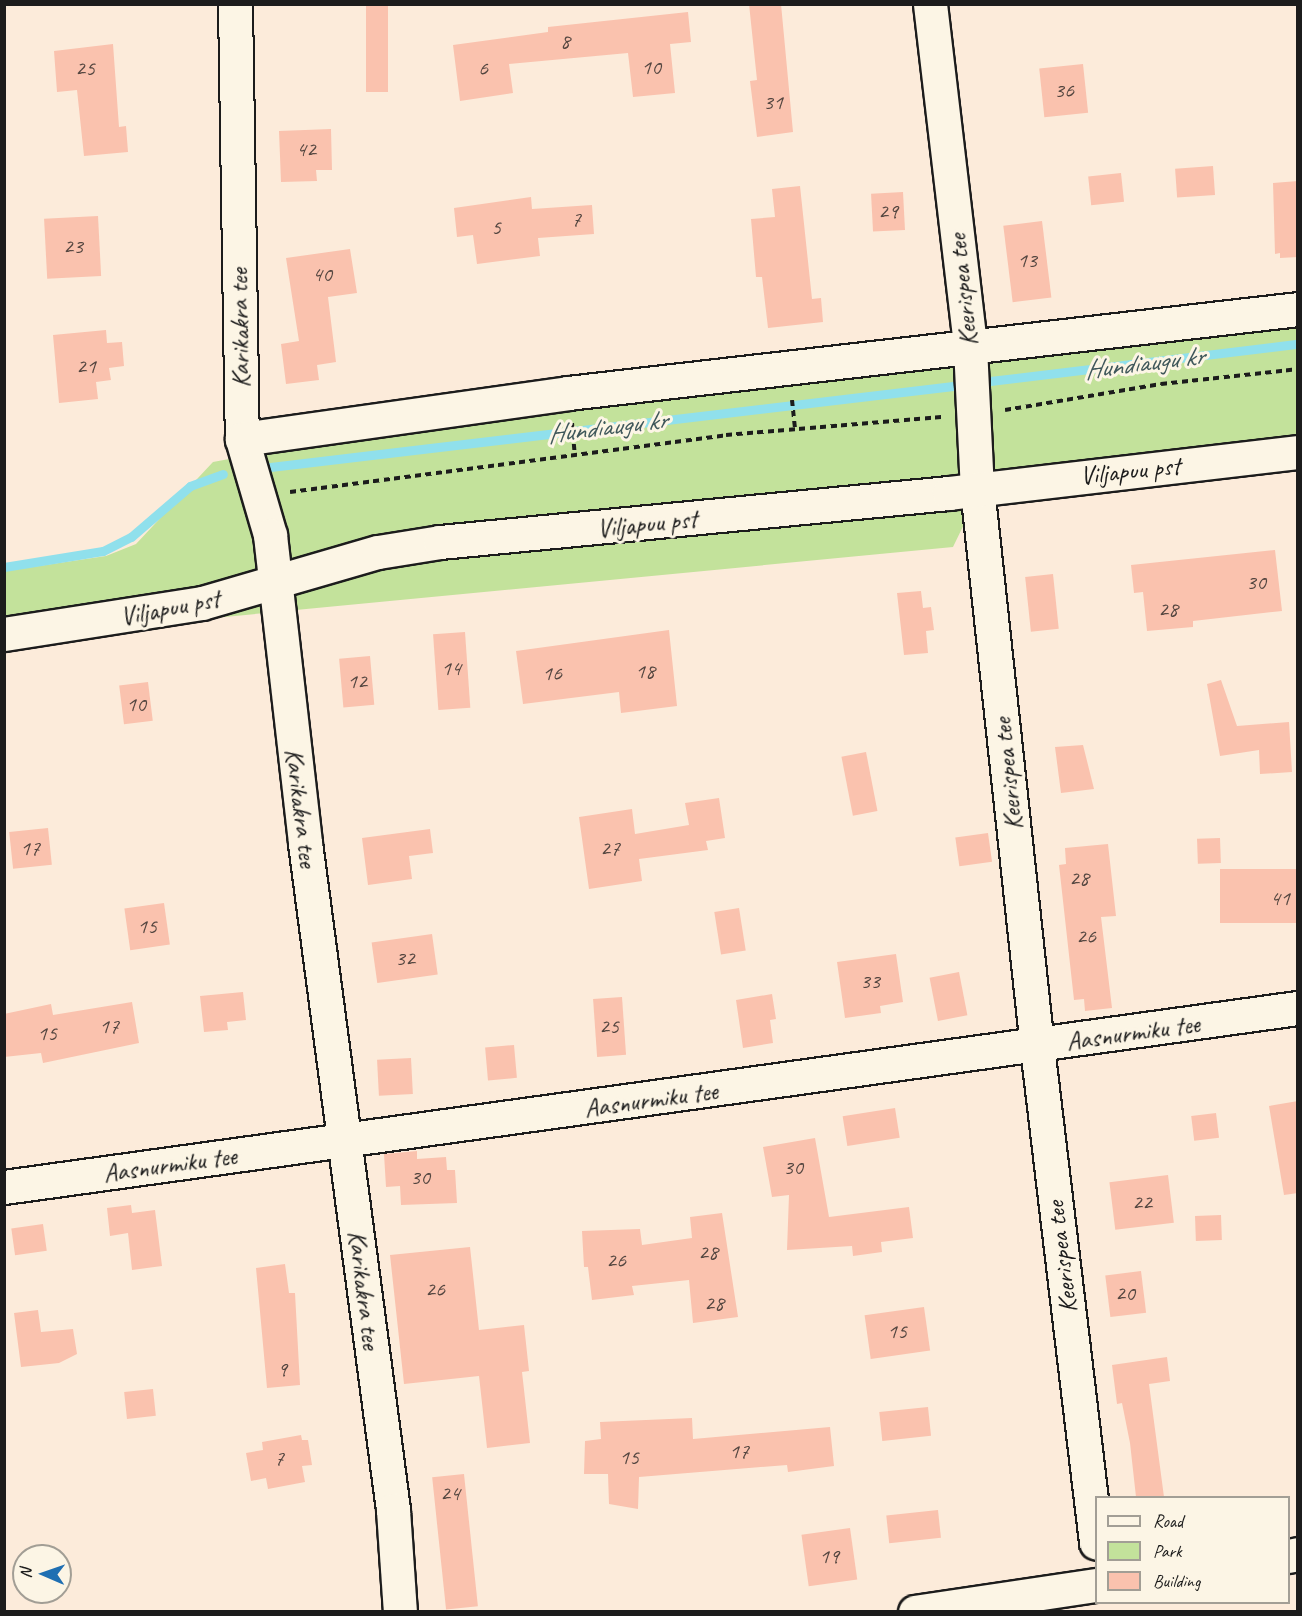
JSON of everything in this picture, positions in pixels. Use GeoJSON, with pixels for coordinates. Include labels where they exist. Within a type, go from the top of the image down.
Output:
{"type":"FeatureCollection","features":[{"type":"Feature","properties":{"kind":"street","name":"Karikakra tee"},"geometry":{"type":"LineString","coordinates":[[235,4],[242,439],[270,535],[260,589],[345,1141],[393,1510],[400,1611]]}},
{"type":"Feature","properties":{"kind":"street","name":"Keerispea tee"},"geometry":{"type":"LineString","coordinates":[[930,4],[970,347],[977,488],[1037,1047],[1095,1534]]}},
{"type":"Feature","properties":{"kind":"street"},"geometry":{"type":"LineString","coordinates":[[242,439],[568,393],[1298,309]]}},
{"type":"Feature","properties":{"kind":"street","name":"Viljapuu pst"},"geometry":{"type":"LineString","coordinates":[[4,634],[68,626],[260,589],[378,552],[440,542],[632,526],[1298,452]]}},
{"type":"Feature","properties":{"kind":"street","name":"Aasnurmiku tee"},"geometry":{"type":"LineString","coordinates":[[4,1187],[1037,1047],[1298,1008]]}},
{"type":"Feature","properties":{"kind":"street"},"geometry":{"type":"LineString","coordinates":[[915,1611],[1095,1585]]}},
{"type":"Feature","properties":{"kind":"path"},"geometry":{"type":"LineString","coordinates":[[260,496],[795,429],[972,415],[1161,384],[1298,369]]}},
{"type":"Feature","properties":{"kind":"path"},"geometry":{"type":"LineString","coordinates":[[791,390],[795,429]]}},
{"type":"Feature","properties":{"kind":"path"},"geometry":{"type":"LineString","coordinates":[[572,416],[575,455]]}},
{"type":"Feature","properties":{"kind":"green space"},"geometry":{"type":"Polygon","coordinates":[[[1297,318],[1297,448],[986,479],[953,547],[5,638],[5,571],[106,556],[136,544],[213,462],[516,405],[1297,318]]]}},
{"type":"Feature","properties":{"kind":"building"},"geometry":{"type":"Polygon","coordinates":[[[366,4],[388,4],[388,92],[366,92],[366,4]]]}},
{"type":"Feature","properties":{"kind":"building"},"geometry":{"type":"Polygon","coordinates":[[[749,4],[781,4],[793,132],[757,137],[750,81],[757,80],[749,4]]]}},
{"type":"Feature","properties":{"kind":"building"},"geometry":{"type":"Polygon","coordinates":[[[688,12],[691,42],[670,44],[675,93],[633,97],[628,53],[509,64],[513,93],[460,101],[453,45],[548,32],[548,27],[688,12]]]}},
{"type":"Feature","properties":{"kind":"building"},"geometry":{"type":"Polygon","coordinates":[[[113,44],[119,127],[126,126],[128,152],[84,156],[77,90],[57,92],[54,51],[113,44]]]}},
{"type":"Feature","properties":{"kind":"building"},"geometry":{"type":"Polygon","coordinates":[[[1083,64],[1088,113],[1044,117],[1039,69],[1083,64]]]}},
{"type":"Feature","properties":{"kind":"building"},"geometry":{"type":"Polygon","coordinates":[[[331,129],[332,170],[316,170],[317,181],[281,182],[279,131],[331,129]]]}},
{"type":"Feature","properties":{"kind":"building"},"geometry":{"type":"Polygon","coordinates":[[[1213,166],[1215,195],[1177,198],[1175,169],[1213,166]]]}},
{"type":"Feature","properties":{"kind":"building"},"geometry":{"type":"Polygon","coordinates":[[[1121,173],[1124,202],[1091,205],[1088,176],[1121,173]]]}},
{"type":"Feature","properties":{"kind":"building"},"geometry":{"type":"Polygon","coordinates":[[[1298,181],[1298,257],[1280,258],[1280,253],[1275,254],[1273,183],[1298,181]]]}},
{"type":"Feature","properties":{"kind":"building"},"geometry":{"type":"Polygon","coordinates":[[[800,186],[812,299],[821,298],[823,322],[768,328],[762,277],[756,277],[751,219],[775,217],[772,189],[800,186]]]}},
{"type":"Feature","properties":{"kind":"building"},"geometry":{"type":"Polygon","coordinates":[[[903,192],[905,230],[873,232],[871,194],[903,192]]]}},
{"type":"Feature","properties":{"kind":"building"},"geometry":{"type":"Polygon","coordinates":[[[531,197],[532,209],[592,205],[594,234],[538,238],[540,256],[477,264],[473,235],[457,237],[454,208],[531,197]]]}},
{"type":"Feature","properties":{"kind":"building"},"geometry":{"type":"Polygon","coordinates":[[[98,216],[101,276],[47,279],[44,219],[98,216]]]}},
{"type":"Feature","properties":{"kind":"building"},"geometry":{"type":"Polygon","coordinates":[[[1042,221],[1051,297],[1013,302],[1003,226],[1042,221]]]}},
{"type":"Feature","properties":{"kind":"building"},"geometry":{"type":"Polygon","coordinates":[[[350,249],[357,293],[328,297],[336,362],[317,365],[319,380],[286,384],[281,344],[299,341],[286,258],[350,249]]]}},
{"type":"Feature","properties":{"kind":"building"},"geometry":{"type":"Polygon","coordinates":[[[106,330],[107,343],[122,342],[124,366],[109,368],[111,380],[96,382],[98,399],[59,403],[53,335],[106,330]]]}},
{"type":"Feature","properties":{"kind":"building"},"geometry":{"type":"Polygon","coordinates":[[[1275,550],[1282,611],[1193,621],[1193,627],[1147,631],[1143,592],[1134,593],[1131,565],[1275,550]]]}},
{"type":"Feature","properties":{"kind":"building"},"geometry":{"type":"Polygon","coordinates":[[[1053,574],[1059,629],[1031,632],[1025,577],[1053,574]]]}},
{"type":"Feature","properties":{"kind":"building"},"geometry":{"type":"Polygon","coordinates":[[[921,591],[923,608],[931,607],[934,630],[926,631],[928,653],[904,655],[897,593],[921,591]]]}},
{"type":"Feature","properties":{"kind":"building"},"geometry":{"type":"Polygon","coordinates":[[[669,630],[677,706],[621,713],[619,692],[523,704],[516,651],[669,630]]]}},
{"type":"Feature","properties":{"kind":"building"},"geometry":{"type":"Polygon","coordinates":[[[465,632],[470,708],[438,710],[433,634],[465,632]]]}},
{"type":"Feature","properties":{"kind":"building"},"geometry":{"type":"Polygon","coordinates":[[[370,656],[374,705],[343,708],[339,659],[370,656]]]}},
{"type":"Feature","properties":{"kind":"building"},"geometry":{"type":"Polygon","coordinates":[[[1221,680],[1237,726],[1289,722],[1292,772],[1260,774],[1259,750],[1220,756],[1207,684],[1221,680]]]}},
{"type":"Feature","properties":{"kind":"building"},"geometry":{"type":"Polygon","coordinates":[[[148,682],[153,721],[124,724],[119,686],[148,682]]]}},
{"type":"Feature","properties":{"kind":"building"},"geometry":{"type":"Polygon","coordinates":[[[1083,745],[1094,789],[1061,793],[1055,747],[1083,745]]]}},
{"type":"Feature","properties":{"kind":"building"},"geometry":{"type":"Polygon","coordinates":[[[866,752],[877,811],[853,816],[841,757],[866,752]]]}},
{"type":"Feature","properties":{"kind":"building"},"geometry":{"type":"Polygon","coordinates":[[[719,798],[725,838],[706,841],[708,850],[639,859],[642,881],[589,889],[579,817],[632,809],[635,834],[689,825],[685,803],[719,798]]]}},
{"type":"Feature","properties":{"kind":"building"},"geometry":{"type":"Polygon","coordinates":[[[48,828],[52,865],[13,869],[9,832],[48,828]]]}},
{"type":"Feature","properties":{"kind":"building"},"geometry":{"type":"Polygon","coordinates":[[[430,829],[433,853],[409,856],[412,879],[368,885],[362,838],[430,829]]]}},
{"type":"Feature","properties":{"kind":"building"},"geometry":{"type":"Polygon","coordinates":[[[988,833],[992,862],[959,866],[955,838],[988,833]]]}},
{"type":"Feature","properties":{"kind":"building"},"geometry":{"type":"Polygon","coordinates":[[[1220,838],[1221,863],[1198,864],[1197,839],[1220,838]]]}},
{"type":"Feature","properties":{"kind":"building"},"geometry":{"type":"Polygon","coordinates":[[[1108,844],[1116,916],[1101,917],[1112,1008],[1085,1011],[1084,999],[1074,1000],[1059,865],[1066,864],[1065,848],[1108,844]]]}},
{"type":"Feature","properties":{"kind":"building"},"geometry":{"type":"Polygon","coordinates":[[[1220,869],[1298,869],[1298,923],[1220,923],[1220,869]]]}},
{"type":"Feature","properties":{"kind":"building"},"geometry":{"type":"Polygon","coordinates":[[[164,903],[170,945],[130,950],[124,909],[164,903]]]}},
{"type":"Feature","properties":{"kind":"building"},"geometry":{"type":"Polygon","coordinates":[[[739,908],[746,950],[721,954],[714,912],[739,908]]]}},
{"type":"Feature","properties":{"kind":"building"},"geometry":{"type":"Polygon","coordinates":[[[432,934],[438,975],[377,983],[372,942],[432,934]]]}},
{"type":"Feature","properties":{"kind":"building"},"geometry":{"type":"Polygon","coordinates":[[[896,954],[903,1002],[880,1006],[881,1013],[845,1018],[837,962],[896,954]]]}},
{"type":"Feature","properties":{"kind":"building"},"geometry":{"type":"Polygon","coordinates":[[[959,972],[967,1015],[938,1021],[930,978],[959,972]]]}},
{"type":"Feature","properties":{"kind":"building"},"geometry":{"type":"Polygon","coordinates":[[[243,992],[246,1020],[227,1022],[228,1030],[204,1032],[200,996],[243,992]]]}},
{"type":"Feature","properties":{"kind":"building"},"geometry":{"type":"Polygon","coordinates":[[[772,994],[776,1019],[770,1020],[773,1043],[743,1048],[736,1000],[772,994]]]}},
{"type":"Feature","properties":{"kind":"building"},"geometry":{"type":"Polygon","coordinates":[[[622,997],[626,1055],[597,1057],[593,999],[622,997]]]}},
{"type":"Feature","properties":{"kind":"building"},"geometry":{"type":"Polygon","coordinates":[[[132,1002],[139,1043],[43,1063],[41,1053],[4,1057],[4,1014],[51,1004],[53,1015],[132,1002]]]}},
{"type":"Feature","properties":{"kind":"building"},"geometry":{"type":"Polygon","coordinates":[[[514,1045],[517,1078],[488,1080],[485,1048],[514,1045]]]}},
{"type":"Feature","properties":{"kind":"building"},"geometry":{"type":"Polygon","coordinates":[[[411,1058],[413,1094],[379,1096],[377,1060],[411,1058]]]}},
{"type":"Feature","properties":{"kind":"building"},"geometry":{"type":"Polygon","coordinates":[[[1298,1101],[1298,1193],[1284,1195],[1269,1106],[1298,1101]]]}},
{"type":"Feature","properties":{"kind":"building"},"geometry":{"type":"Polygon","coordinates":[[[895,1108],[900,1138],[847,1146],[843,1116],[895,1108]]]}},
{"type":"Feature","properties":{"kind":"building"},"geometry":{"type":"Polygon","coordinates":[[[1216,1113],[1219,1138],[1194,1141],[1191,1116],[1216,1113]]]}},
{"type":"Feature","properties":{"kind":"building"},"geometry":{"type":"Polygon","coordinates":[[[815,1138],[829,1217],[909,1207],[913,1238],[881,1242],[882,1252],[853,1256],[852,1246],[787,1250],[789,1195],[772,1197],[763,1147],[815,1138]]]}},
{"type":"Feature","properties":{"kind":"building"},"geometry":{"type":"Polygon","coordinates":[[[417,1151],[417,1159],[446,1157],[447,1170],[455,1170],[457,1203],[401,1205],[400,1186],[386,1187],[384,1154],[417,1151]]]}},
{"type":"Feature","properties":{"kind":"building"},"geometry":{"type":"Polygon","coordinates":[[[1168,1175],[1174,1223],[1115,1230],[1109,1182],[1168,1175]]]}},
{"type":"Feature","properties":{"kind":"building"},"geometry":{"type":"Polygon","coordinates":[[[131,1205],[132,1213],[155,1210],[162,1266],[132,1270],[128,1233],[110,1236],[107,1208],[131,1205]]]}},
{"type":"Feature","properties":{"kind":"building"},"geometry":{"type":"Polygon","coordinates":[[[722,1213],[738,1317],[693,1323],[689,1280],[632,1286],[634,1295],[592,1300],[588,1267],[584,1267],[582,1231],[640,1229],[642,1245],[692,1238],[690,1217],[722,1213]]]}},
{"type":"Feature","properties":{"kind":"building"},"geometry":{"type":"Polygon","coordinates":[[[1221,1215],[1222,1240],[1196,1241],[1195,1216],[1221,1215]]]}},
{"type":"Feature","properties":{"kind":"building"},"geometry":{"type":"Polygon","coordinates":[[[43,1224],[47,1251],[15,1255],[11,1228],[43,1224]]]}},
{"type":"Feature","properties":{"kind":"building"},"geometry":{"type":"Polygon","coordinates":[[[470,1247],[479,1330],[524,1325],[529,1371],[522,1372],[530,1443],[487,1448],[479,1376],[404,1384],[390,1255],[470,1247]]]}},
{"type":"Feature","properties":{"kind":"building"},"geometry":{"type":"Polygon","coordinates":[[[285,1264],[289,1293],[295,1293],[300,1385],[267,1388],[256,1268],[285,1264]]]}},
{"type":"Feature","properties":{"kind":"building"},"geometry":{"type":"Polygon","coordinates":[[[1141,1271],[1146,1313],[1110,1317],[1105,1275],[1141,1271]]]}},
{"type":"Feature","properties":{"kind":"building"},"geometry":{"type":"Polygon","coordinates":[[[924,1307],[930,1351],[871,1359],[865,1315],[924,1307]]]}},
{"type":"Feature","properties":{"kind":"building"},"geometry":{"type":"Polygon","coordinates":[[[38,1310],[41,1332],[73,1329],[77,1354],[59,1363],[21,1367],[14,1313],[38,1310]]]}},
{"type":"Feature","properties":{"kind":"building"},"geometry":{"type":"Polygon","coordinates":[[[1167,1357],[1170,1381],[1149,1384],[1164,1496],[1136,1496],[1130,1443],[1122,1403],[1117,1404],[1112,1365],[1167,1357]]]}},
{"type":"Feature","properties":{"kind":"building"},"geometry":{"type":"Polygon","coordinates":[[[153,1389],[156,1416],[127,1419],[124,1392],[153,1389]]]}},
{"type":"Feature","properties":{"kind":"building"},"geometry":{"type":"Polygon","coordinates":[[[928,1407],[931,1436],[882,1441],[879,1412],[928,1407]]]}},
{"type":"Feature","properties":{"kind":"building"},"geometry":{"type":"Polygon","coordinates":[[[692,1418],[693,1439],[830,1427],[834,1466],[788,1472],[787,1465],[639,1477],[638,1509],[609,1504],[608,1474],[584,1474],[585,1441],[601,1439],[600,1422],[692,1418]]]}},
{"type":"Feature","properties":{"kind":"building"},"geometry":{"type":"Polygon","coordinates":[[[301,1435],[302,1440],[308,1440],[312,1465],[302,1466],[305,1482],[268,1489],[266,1478],[251,1481],[246,1453],[263,1450],[262,1442],[301,1435]]]}},
{"type":"Feature","properties":{"kind":"building"},"geometry":{"type":"Polygon","coordinates":[[[464,1474],[478,1606],[446,1610],[432,1477],[464,1474]]]}},
{"type":"Feature","properties":{"kind":"building"},"geometry":{"type":"Polygon","coordinates":[[[938,1510],[941,1538],[889,1543],[886,1515],[938,1510]]]}},
{"type":"Feature","properties":{"kind":"building"},"geometry":{"type":"Polygon","coordinates":[[[850,1528],[857,1579],[809,1586],[801,1535],[850,1528]]]}},
{"type":"Feature","properties":{"kind":"waterway","name":"Hundiaugu kr"},"geometry":{"type":"LineString","coordinates":[[990,381],[1298,344]]}},
{"type":"Feature","properties":{"kind":"waterway","name":"Hundiaugu kr"},"geometry":{"type":"LineString","coordinates":[[262,468],[953,386]]}},
{"type":"Feature","properties":{"kind":"waterway","name":"Hundiaugu kr"},"geometry":{"type":"LineString","coordinates":[[4,567],[103,551],[131,537],[190,486],[223,474]]}}]}
